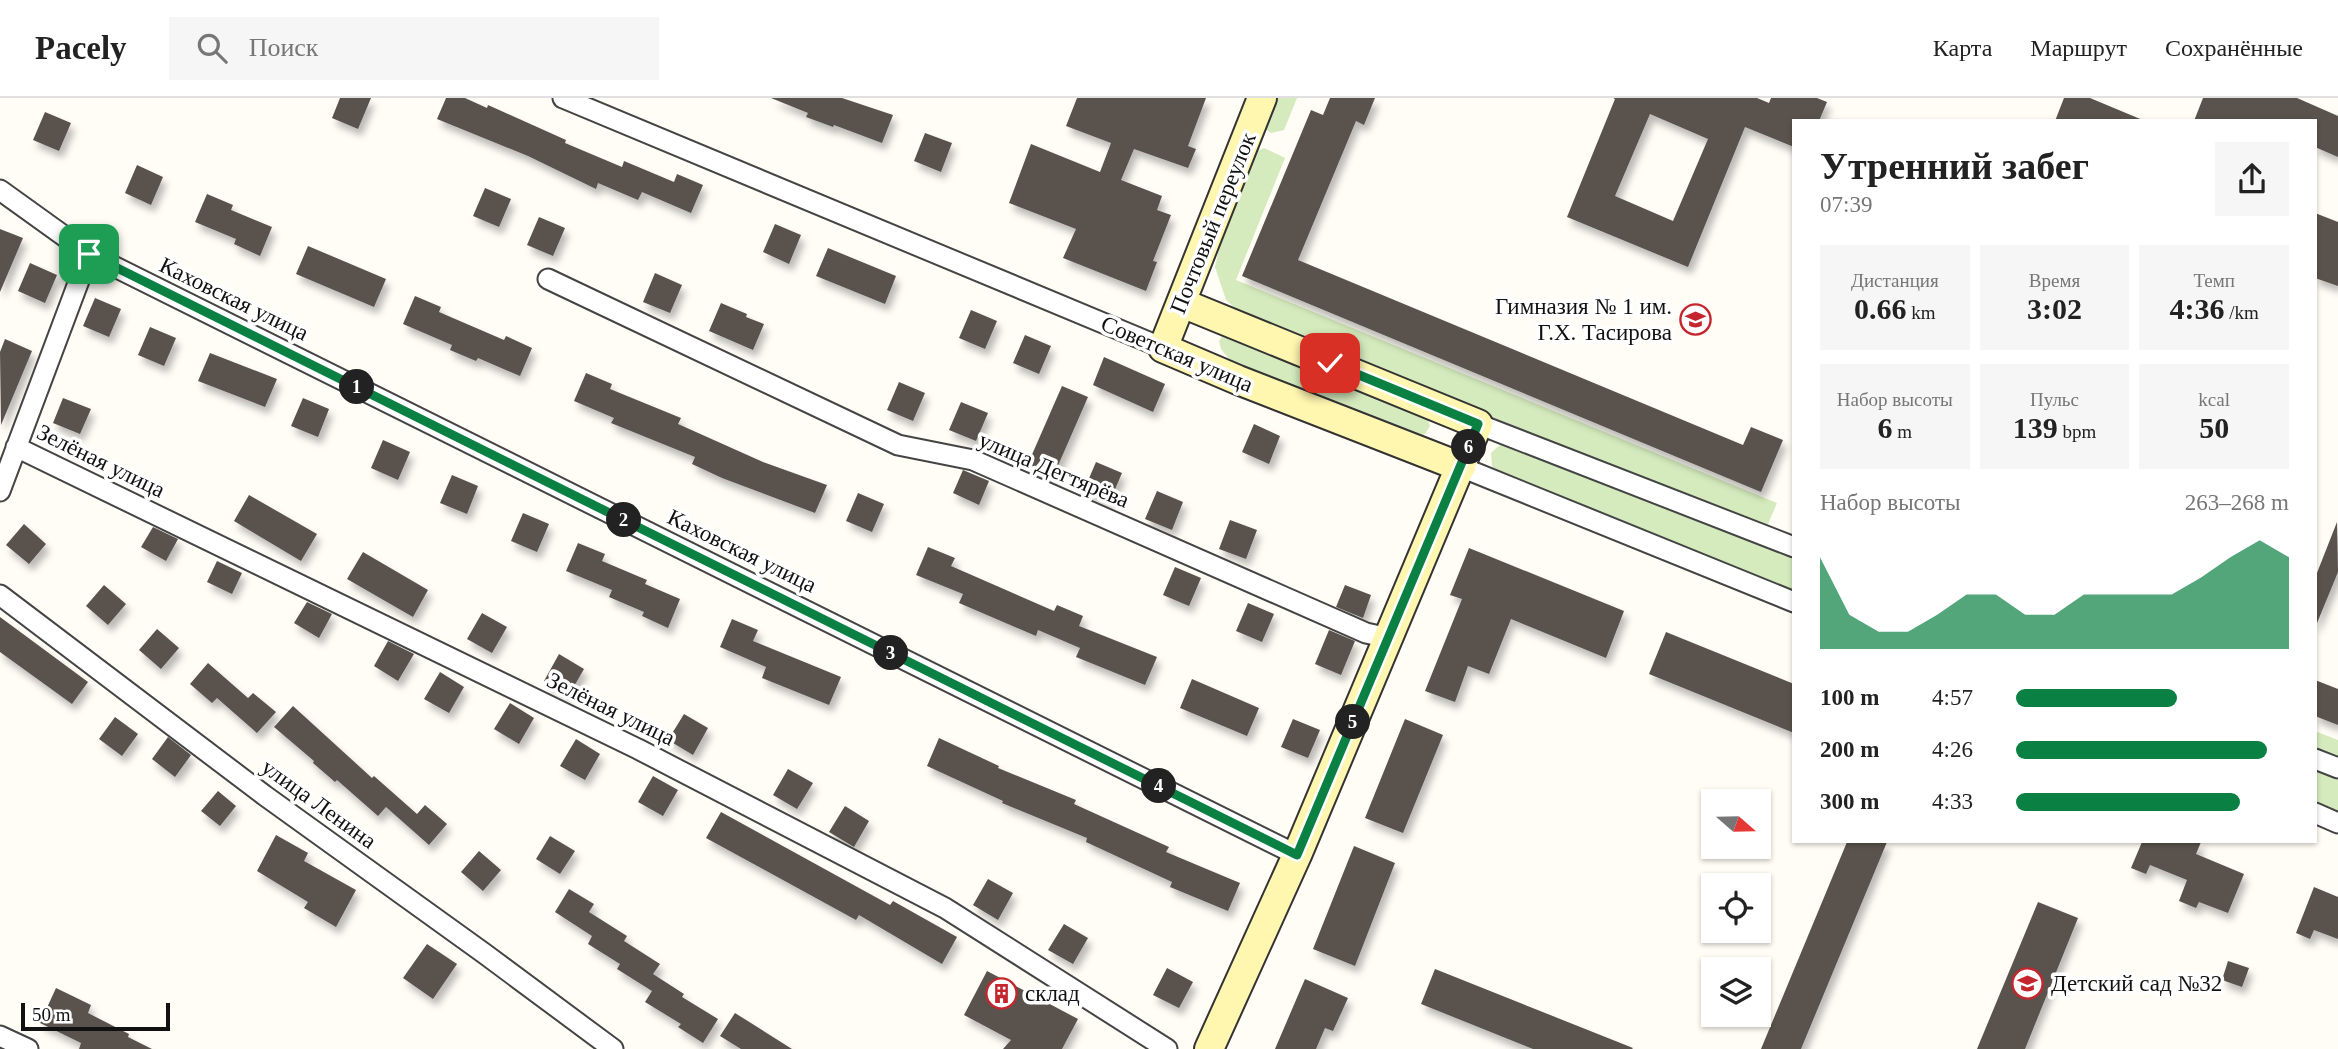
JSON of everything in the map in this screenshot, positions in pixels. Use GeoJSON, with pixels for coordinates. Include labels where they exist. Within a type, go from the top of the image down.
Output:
{"type":"FeatureCollection","features":[{"type":"Feature","properties":{"kind":"main road","name":"Почтовый переулок"},"geometry":{"type":"LineString","coordinates":[[1163,348],[1262,98]]}},
{"type":"Feature","properties":{"kind":"main road"},"geometry":{"type":"LineString","coordinates":[[1182,303],[1478,424],[1297,855],[1209,1049]]}},
{"type":"Feature","properties":{"kind":"main road","name":"Советская улица"},"geometry":{"type":"LineString","coordinates":[[1163,348],[1461,467]]}},
{"type":"Feature","properties":{"kind":"street","name":"Советская улица"},"geometry":{"type":"LineString","coordinates":[[569,99],[1163,348]]}},
{"type":"Feature","properties":{"kind":"street","name":"Каховская улица"},"geometry":{"type":"LineString","coordinates":[[0,190],[89,254],[1297,855]]}},
{"type":"Feature","properties":{"kind":"street"},"geometry":{"type":"LineString","coordinates":[[0,491],[89,254]]}},
{"type":"Feature","properties":{"kind":"street","name":"улица Дегтярёва"},"geometry":{"type":"LineString","coordinates":[[548,279],[898,445],[973,460],[1366,633],[1389,638]]}},
{"type":"Feature","properties":{"kind":"street"},"geometry":{"type":"LineString","coordinates":[[1478,424],[1792,546]]}},
{"type":"Feature","properties":{"kind":"street","name":"Зелёная улица"},"geometry":{"type":"LineString","coordinates":[[16,447],[638,749],[945,908],[1167,1049]]}},
{"type":"Feature","properties":{"kind":"street","name":"Советская улица"},"geometry":{"type":"LineString","coordinates":[[1461,467],[1792,601]]}},
{"type":"Feature","properties":{"kind":"street","name":"улица Ленина"},"geometry":{"type":"LineString","coordinates":[[0,594],[264,795],[613,1049]]}},
{"type":"Feature","properties":{"kind":"street"},"geometry":{"type":"LineString","coordinates":[[2317,760],[2338,768]]}},
{"type":"Feature","properties":{"kind":"street"},"geometry":{"type":"LineString","coordinates":[[2317,814],[2338,822]]}},
{"type":"Feature","properties":{"kind":"street"},"geometry":{"type":"LineString","coordinates":[[0,1036],[29,1049]]}},
{"type":"Feature","properties":{"kind":"green space"},"geometry":{"type":"Polygon","coordinates":[[[1277,98],[1297,98],[1284,130],[1271,133],[1265,129],[1277,98]]]}},
{"type":"Feature","properties":{"kind":"green space"},"geometry":{"type":"Polygon","coordinates":[[[1264,148],[1285,158],[1236,280],[1777,503],[1766,529],[1244,316],[1226,300],[1215,267],[1221,241],[1257,151],[1264,148]]]}},
{"type":"Feature","properties":{"kind":"green space"},"geometry":{"type":"Polygon","coordinates":[[[1229,334],[1426,415],[1430,426],[1425,434],[1418,437],[1258,380],[1229,359],[1221,349],[1219,341],[1223,335],[1229,334]]]}},
{"type":"Feature","properties":{"kind":"green space"},"geometry":{"type":"Polygon","coordinates":[[[1501,444],[1513,444],[1792,558],[1792,591],[1498,473],[1492,466],[1491,453],[1501,444]]]}},
{"type":"Feature","properties":{"kind":"green space"},"geometry":{"type":"Polygon","coordinates":[[[2317,732],[2338,740],[2338,761],[2317,753],[2317,732]]]}},
{"type":"Feature","properties":{"kind":"green space"},"geometry":{"type":"Polygon","coordinates":[[[2317,771],[2338,780],[2338,811],[2317,802],[2317,771]]]}},
{"type":"Feature","properties":{"kind":"building"},"geometry":{"type":"Polygon","coordinates":[[[340,98],[371,98],[358,129],[332,118],[340,98]]]}},
{"type":"Feature","properties":{"kind":"building"},"geometry":{"type":"Polygon","coordinates":[[[446,98],[465,98],[487,108],[488,105],[566,140],[565,143],[622,167],[624,161],[674,182],[677,174],[703,185],[691,213],[642,192],[638,200],[598,183],[596,189],[528,156],[437,119],[446,98]]]}},
{"type":"Feature","properties":{"kind":"building"},"geometry":{"type":"Polygon","coordinates":[[[771,98],[842,98],[893,115],[882,143],[806,117],[808,113],[771,98]]]}},
{"type":"Feature","properties":{"kind":"building"},"geometry":{"type":"Polygon","coordinates":[[[1077,98],[1206,98],[1188,146],[1196,149],[1188,168],[1134,149],[1121,180],[1162,196],[1157,210],[1171,215],[1153,261],[1157,262],[1146,291],[1063,258],[1076,229],[1009,203],[1031,144],[1100,172],[1111,143],[1066,126],[1077,98]]]}},
{"type":"Feature","properties":{"kind":"building"},"geometry":{"type":"Polygon","coordinates":[[[1330,98],[1375,98],[1364,125],[1356,121],[1298,260],[1743,445],[1751,427],[1783,440],[1761,492],[1242,276],[1311,110],[1323,115],[1330,98]]]}},
{"type":"Feature","properties":{"kind":"building"},"geometry":{"type":"Polygon","coordinates":[[[1613,98],[1757,98],[1769,103],[1771,98],[1817,98],[1827,102],[1820,119],[1792,119],[1792,146],[1745,127],[1688,267],[1567,217],[1615,99],[1613,98]],[[1650,114],[1615,196],[1673,221],[1708,139],[1650,114]]]}},
{"type":"Feature","properties":{"kind":"building"},"geometry":{"type":"Polygon","coordinates":[[[2064,98],[2090,98],[2140,119],[2056,119],[2064,98]]]}},
{"type":"Feature","properties":{"kind":"building"},"geometry":{"type":"Polygon","coordinates":[[[2203,98],[2297,98],[2338,116],[2338,157],[2317,148],[2317,119],[2195,119],[2203,98]]]}},
{"type":"Feature","properties":{"kind":"building"},"geometry":{"type":"Polygon","coordinates":[[[45,112],[71,123],[59,151],[33,140],[45,112]]]}},
{"type":"Feature","properties":{"kind":"building"},"geometry":{"type":"Polygon","coordinates":[[[925,133],[952,143],[941,172],[914,161],[925,133]]]}},
{"type":"Feature","properties":{"kind":"building"},"geometry":{"type":"Polygon","coordinates":[[[137,165],[163,177],[151,205],[125,193],[137,165]]]}},
{"type":"Feature","properties":{"kind":"building"},"geometry":{"type":"Polygon","coordinates":[[[485,188],[511,199],[499,227],[473,216],[485,188]]]}},
{"type":"Feature","properties":{"kind":"building"},"geometry":{"type":"Polygon","coordinates":[[[207,194],[233,205],[231,210],[272,227],[260,256],[234,244],[236,239],[195,222],[207,194]]]}},
{"type":"Feature","properties":{"kind":"building"},"geometry":{"type":"Polygon","coordinates":[[[2317,214],[2338,222],[2338,286],[2317,279],[2317,214]]]}},
{"type":"Feature","properties":{"kind":"building"},"geometry":{"type":"Polygon","coordinates":[[[539,217],[565,228],[553,256],[527,245],[539,217]]]}},
{"type":"Feature","properties":{"kind":"building"},"geometry":{"type":"Polygon","coordinates":[[[775,224],[801,235],[789,264],[763,252],[775,224]]]}},
{"type":"Feature","properties":{"kind":"building"},"geometry":{"type":"Polygon","coordinates":[[[0,229],[23,238],[0,292],[0,229]]]}},
{"type":"Feature","properties":{"kind":"building"},"geometry":{"type":"Polygon","coordinates":[[[308,246],[386,279],[374,307],[296,274],[308,246]]]}},
{"type":"Feature","properties":{"kind":"building"},"geometry":{"type":"Polygon","coordinates":[[[828,248],[896,276],[885,304],[816,276],[828,248]]]}},
{"type":"Feature","properties":{"kind":"building"},"geometry":{"type":"Polygon","coordinates":[[[30,263],[57,275],[45,303],[18,291],[30,263]]]}},
{"type":"Feature","properties":{"kind":"building"},"geometry":{"type":"Polygon","coordinates":[[[655,273],[682,285],[670,313],[643,302],[655,273]]]}},
{"type":"Feature","properties":{"kind":"building"},"geometry":{"type":"Polygon","coordinates":[[[415,296],[441,307],[439,312],[504,340],[506,336],[532,348],[520,376],[478,358],[476,361],[450,350],[452,345],[403,324],[415,296]]]}},
{"type":"Feature","properties":{"kind":"building"},"geometry":{"type":"Polygon","coordinates":[[[95,298],[121,309],[109,337],[83,326],[95,298]]]}},
{"type":"Feature","properties":{"kind":"building"},"geometry":{"type":"Polygon","coordinates":[[[721,303],[764,324],[753,350],[709,331],[721,303]]]}},
{"type":"Feature","properties":{"kind":"building"},"geometry":{"type":"Polygon","coordinates":[[[971,310],[997,321],[985,349],[959,338],[971,310]]]}},
{"type":"Feature","properties":{"kind":"building"},"geometry":{"type":"Polygon","coordinates":[[[150,327],[176,338],[164,366],[138,355],[150,327]]]}},
{"type":"Feature","properties":{"kind":"building"},"geometry":{"type":"Polygon","coordinates":[[[1025,335],[1051,346],[1039,374],[1013,363],[1025,335]]]}},
{"type":"Feature","properties":{"kind":"building"},"geometry":{"type":"Polygon","coordinates":[[[5,339],[32,351],[1,425],[0,352],[5,339]]]}},
{"type":"Feature","properties":{"kind":"building"},"geometry":{"type":"Polygon","coordinates":[[[210,353],[277,379],[265,407],[198,381],[210,353]]]}},
{"type":"Feature","properties":{"kind":"building"},"geometry":{"type":"Polygon","coordinates":[[[1104,357],[1165,384],[1153,412],[1093,385],[1104,357]]]}},
{"type":"Feature","properties":{"kind":"building"},"geometry":{"type":"Polygon","coordinates":[[[586,373],[612,384],[610,389],[681,418],[678,424],[763,462],[827,485],[815,513],[722,478],[692,464],[695,457],[611,423],[614,418],[574,401],[586,373]]]}},
{"type":"Feature","properties":{"kind":"building"},"geometry":{"type":"Polygon","coordinates":[[[899,382],[925,393],[913,421],[887,410],[899,382]]]}},
{"type":"Feature","properties":{"kind":"building"},"geometry":{"type":"Polygon","coordinates":[[[1062,386],[1088,397],[1053,477],[1027,466],[1062,386]]]}},
{"type":"Feature","properties":{"kind":"building"},"geometry":{"type":"Polygon","coordinates":[[[63,398],[91,409],[80,434],[53,423],[63,398]]]}},
{"type":"Feature","properties":{"kind":"building"},"geometry":{"type":"Polygon","coordinates":[[[303,398],[329,409],[318,437],[291,426],[303,398]]]}},
{"type":"Feature","properties":{"kind":"building"},"geometry":{"type":"Polygon","coordinates":[[[961,402],[988,413],[976,441],[949,430],[961,402]]]}},
{"type":"Feature","properties":{"kind":"building"},"geometry":{"type":"Polygon","coordinates":[[[1254,424],[1280,436],[1269,464],[1242,452],[1254,424]]]}},
{"type":"Feature","properties":{"kind":"building"},"geometry":{"type":"Polygon","coordinates":[[[383,440],[410,452],[398,480],[371,468],[383,440]]]}},
{"type":"Feature","properties":{"kind":"building"},"geometry":{"type":"Polygon","coordinates":[[[1096,462],[1122,473],[1110,501],[1084,490],[1096,462]]]}},
{"type":"Feature","properties":{"kind":"building"},"geometry":{"type":"Polygon","coordinates":[[[963,470],[989,481],[979,505],[953,493],[963,470]]]}},
{"type":"Feature","properties":{"kind":"building"},"geometry":{"type":"Polygon","coordinates":[[[452,475],[478,486],[467,514],[440,503],[452,475]]]}},
{"type":"Feature","properties":{"kind":"building"},"geometry":{"type":"Polygon","coordinates":[[[1157,491],[1183,502],[1172,530],[1145,519],[1157,491]]]}},
{"type":"Feature","properties":{"kind":"building"},"geometry":{"type":"Polygon","coordinates":[[[858,493],[884,504],[872,532],[846,521],[858,493]]]}},
{"type":"Feature","properties":{"kind":"building"},"geometry":{"type":"Polygon","coordinates":[[[249,495],[317,534],[301,561],[234,521],[249,495]]]}},
{"type":"Feature","properties":{"kind":"building"},"geometry":{"type":"Polygon","coordinates":[[[523,513],[549,524],[537,552],[511,541],[523,513]]]}},
{"type":"Feature","properties":{"kind":"building"},"geometry":{"type":"Polygon","coordinates":[[[1230,520],[1257,530],[1246,559],[1219,549],[1230,520]]]}},
{"type":"Feature","properties":{"kind":"building"},"geometry":{"type":"Polygon","coordinates":[[[2337,522],[2338,572],[2317,623],[2317,573],[2337,522]]]}},
{"type":"Feature","properties":{"kind":"building"},"geometry":{"type":"Polygon","coordinates":[[[24,524],[46,544],[29,564],[6,545],[24,524]]]}},
{"type":"Feature","properties":{"kind":"building"},"geometry":{"type":"Polygon","coordinates":[[[153,527],[178,539],[166,561],[141,547],[153,527]]]}},
{"type":"Feature","properties":{"kind":"building"},"geometry":{"type":"Polygon","coordinates":[[[578,543],[605,554],[602,561],[647,580],[645,584],[680,599],[668,628],[642,616],[644,612],[609,597],[612,590],[566,571],[578,543]]]}},
{"type":"Feature","properties":{"kind":"building"},"geometry":{"type":"Polygon","coordinates":[[[928,547],[955,558],[951,566],[1054,611],[1057,605],[1083,616],[1079,626],[1157,657],[1145,685],[1076,657],[1080,648],[1038,630],[1036,636],[959,603],[963,594],[916,575],[928,547]]]}},
{"type":"Feature","properties":{"kind":"building"},"geometry":{"type":"Polygon","coordinates":[[[1469,548],[1624,611],[1606,658],[1511,619],[1489,674],[1468,666],[1455,702],[1425,691],[1462,599],[1450,595],[1469,548]]]}},
{"type":"Feature","properties":{"kind":"building"},"geometry":{"type":"Polygon","coordinates":[[[363,552],[428,590],[413,617],[347,579],[363,552]]]}},
{"type":"Feature","properties":{"kind":"building"},"geometry":{"type":"Polygon","coordinates":[[[217,561],[242,573],[232,594],[207,582],[217,561]]]}},
{"type":"Feature","properties":{"kind":"building"},"geometry":{"type":"Polygon","coordinates":[[[1175,567],[1201,578],[1189,606],[1163,595],[1175,567]]]}},
{"type":"Feature","properties":{"kind":"building"},"geometry":{"type":"Polygon","coordinates":[[[104,585],[126,604],[108,625],[86,606],[104,585]]]}},
{"type":"Feature","properties":{"kind":"building"},"geometry":{"type":"Polygon","coordinates":[[[1345,585],[1371,595],[1363,618],[1336,607],[1345,585]]]}},
{"type":"Feature","properties":{"kind":"building"},"geometry":{"type":"Polygon","coordinates":[[[307,602],[332,614],[319,638],[294,623],[307,602]]]}},
{"type":"Feature","properties":{"kind":"building"},"geometry":{"type":"Polygon","coordinates":[[[1248,603],[1274,614],[1262,642],[1236,631],[1248,603]]]}},
{"type":"Feature","properties":{"kind":"building"},"geometry":{"type":"Polygon","coordinates":[[[482,613],[507,627],[492,653],[467,639],[482,613]]]}},
{"type":"Feature","properties":{"kind":"building"},"geometry":{"type":"Polygon","coordinates":[[[0,617],[88,682],[72,704],[0,652],[0,617]]]}},
{"type":"Feature","properties":{"kind":"building"},"geometry":{"type":"Polygon","coordinates":[[[732,619],[758,630],[753,641],[841,677],[829,705],[762,678],[766,667],[720,647],[732,619]]]}},
{"type":"Feature","properties":{"kind":"building"},"geometry":{"type":"Polygon","coordinates":[[[157,629],[179,648],[161,669],[139,650],[157,629]]]}},
{"type":"Feature","properties":{"kind":"building"},"geometry":{"type":"Polygon","coordinates":[[[1329,630],[1355,641],[1341,675],[1315,664],[1329,630]]]}},
{"type":"Feature","properties":{"kind":"building"},"geometry":{"type":"Polygon","coordinates":[[[1666,632],[1792,683],[1792,732],[1649,674],[1666,632]]]}},
{"type":"Feature","properties":{"kind":"building"},"geometry":{"type":"Polygon","coordinates":[[[388,641],[414,654],[398,681],[374,666],[388,641]]]}},
{"type":"Feature","properties":{"kind":"building"},"geometry":{"type":"Polygon","coordinates":[[[559,654],[584,669],[569,695],[544,681],[559,654]]]}},
{"type":"Feature","properties":{"kind":"building"},"geometry":{"type":"Polygon","coordinates":[[[208,663],[248,698],[253,693],[276,712],[257,733],[217,698],[212,703],[190,684],[208,663]]]}},
{"type":"Feature","properties":{"kind":"building"},"geometry":{"type":"Polygon","coordinates":[[[440,672],[464,687],[449,713],[424,699],[440,672]]]}},
{"type":"Feature","properties":{"kind":"building"},"geometry":{"type":"Polygon","coordinates":[[[1192,679],[1259,708],[1247,736],[1180,708],[1192,679]]]}},
{"type":"Feature","properties":{"kind":"building"},"geometry":{"type":"Polygon","coordinates":[[[2317,681],[2338,689],[2338,725],[2317,717],[2317,681]]]}},
{"type":"Feature","properties":{"kind":"building"},"geometry":{"type":"Polygon","coordinates":[[[510,703],[534,718],[519,744],[494,729],[510,703]]]}},
{"type":"Feature","properties":{"kind":"building"},"geometry":{"type":"Polygon","coordinates":[[[293,706],[372,778],[374,776],[417,814],[425,805],[447,824],[429,845],[386,807],[378,816],[337,780],[335,782],[274,727],[293,706]]]}},
{"type":"Feature","properties":{"kind":"building"},"geometry":{"type":"Polygon","coordinates":[[[684,714],[708,728],[693,755],[668,740],[684,714]]]}},
{"type":"Feature","properties":{"kind":"building"},"geometry":{"type":"Polygon","coordinates":[[[115,717],[138,734],[122,756],[99,739],[115,717]]]}},
{"type":"Feature","properties":{"kind":"building"},"geometry":{"type":"Polygon","coordinates":[[[1293,719],[1320,730],[1308,758],[1281,747],[1293,719]]]}},
{"type":"Feature","properties":{"kind":"building"},"geometry":{"type":"Polygon","coordinates":[[[1405,719],[1443,735],[1403,833],[1365,818],[1405,719]]]}},
{"type":"Feature","properties":{"kind":"building"},"geometry":{"type":"Polygon","coordinates":[[[168,737],[191,755],[175,777],[152,759],[168,737]]]}},
{"type":"Feature","properties":{"kind":"building"},"geometry":{"type":"Polygon","coordinates":[[[939,738],[999,766],[998,768],[1076,800],[1074,804],[1169,847],[1166,852],[1240,883],[1228,911],[1170,887],[1172,882],[1086,842],[1087,838],[1002,803],[1003,801],[927,766],[939,738]]]}},
{"type":"Feature","properties":{"kind":"building"},"geometry":{"type":"Polygon","coordinates":[[[576,739],[600,754],[585,780],[560,766],[576,739]]]}},
{"type":"Feature","properties":{"kind":"building"},"geometry":{"type":"Polygon","coordinates":[[[788,769],[813,783],[797,809],[773,795],[788,769]]]}},
{"type":"Feature","properties":{"kind":"building"},"geometry":{"type":"Polygon","coordinates":[[[653,776],[678,790],[663,816],[638,802],[653,776]]]}},
{"type":"Feature","properties":{"kind":"building"},"geometry":{"type":"Polygon","coordinates":[[[218,791],[236,806],[220,826],[201,811],[218,791]]]}},
{"type":"Feature","properties":{"kind":"building"},"geometry":{"type":"Polygon","coordinates":[[[845,806],[869,821],[854,847],[829,832],[845,806]]]}},
{"type":"Feature","properties":{"kind":"building"},"geometry":{"type":"Polygon","coordinates":[[[721,812],[890,905],[893,901],[957,937],[942,964],[859,915],[856,920],[706,838],[721,812]]]}},
{"type":"Feature","properties":{"kind":"building"},"geometry":{"type":"Polygon","coordinates":[[[276,835],[308,853],[304,861],[356,890],[336,927],[304,908],[308,902],[257,871],[276,835]]]}},
{"type":"Feature","properties":{"kind":"building"},"geometry":{"type":"Polygon","coordinates":[[[550,836],[575,851],[560,874],[536,859],[550,836]]]}},
{"type":"Feature","properties":{"kind":"building"},"geometry":{"type":"Polygon","coordinates":[[[1847,843],[1887,843],[1801,1049],[1761,1049],[1847,843]]]}},
{"type":"Feature","properties":{"kind":"building"},"geometry":{"type":"Polygon","coordinates":[[[2142,843],[2201,843],[2196,854],[2244,874],[2228,913],[2199,902],[2196,908],[2179,901],[2187,880],[2150,865],[2146,874],[2131,868],[2142,843]]]}},
{"type":"Feature","properties":{"kind":"building"},"geometry":{"type":"Polygon","coordinates":[[[1354,846],[1395,863],[1355,966],[1313,949],[1354,846]]]}},
{"type":"Feature","properties":{"kind":"building"},"geometry":{"type":"Polygon","coordinates":[[[479,851],[501,870],[483,891],[461,872],[479,851]]]}},
{"type":"Feature","properties":{"kind":"building"},"geometry":{"type":"Polygon","coordinates":[[[988,879],[1013,893],[998,920],[973,905],[988,879]]]}},
{"type":"Feature","properties":{"kind":"building"},"geometry":{"type":"Polygon","coordinates":[[[2314,887],[2338,897],[2338,939],[2314,930],[2310,939],[2296,933],[2314,887]]]}},
{"type":"Feature","properties":{"kind":"building"},"geometry":{"type":"Polygon","coordinates":[[[569,889],[594,904],[589,912],[627,936],[624,941],[660,964],[653,974],[684,994],[682,997],[718,1019],[703,1043],[678,1027],[681,1024],[645,1002],[652,991],[617,969],[620,964],[588,944],[592,936],[555,912],[569,889]]]}},
{"type":"Feature","properties":{"kind":"building","name":"Детский сад №32"},"geometry":{"type":"Polygon","coordinates":[[[2038,902],[2078,918],[2025,1049],[1977,1049],[2038,902]]]}},
{"type":"Feature","properties":{"kind":"building"},"geometry":{"type":"Polygon","coordinates":[[[1064,924],[1088,938],[1073,964],[1048,950],[1064,924]]]}},
{"type":"Feature","properties":{"kind":"building"},"geometry":{"type":"Polygon","coordinates":[[[427,944],[457,964],[433,999],[403,978],[427,944]]]}},
{"type":"Feature","properties":{"kind":"building"},"geometry":{"type":"Polygon","coordinates":[[[2228,961],[2249,968],[2242,987],[2222,980],[2228,961]]]}},
{"type":"Feature","properties":{"kind":"building"},"geometry":{"type":"Polygon","coordinates":[[[1167,968],[1193,982],[1179,1008],[1153,995],[1167,968]]]}},
{"type":"Feature","properties":{"kind":"building"},"geometry":{"type":"Polygon","coordinates":[[[1435,969],[1633,1048],[1533,1049],[1421,1004],[1435,969]]]}},
{"type":"Feature","properties":{"kind":"building","name":"склад"},"geometry":{"type":"Polygon","coordinates":[[[987,971],[1078,1019],[1062,1049],[1003,1049],[1011,1040],[964,1015],[987,971]]]}},
{"type":"Feature","properties":{"kind":"building"},"geometry":{"type":"Polygon","coordinates":[[[1305,979],[1348,998],[1333,1031],[1325,1028],[1316,1049],[1275,1049],[1305,979]]]}},
{"type":"Feature","properties":{"kind":"building"},"geometry":{"type":"Polygon","coordinates":[[[56,988],[91,1005],[88,1013],[152,1049],[79,1049],[81,1043],[40,1023],[56,988]]]}},
{"type":"Feature","properties":{"kind":"building"},"geometry":{"type":"Polygon","coordinates":[[[735,1013],[792,1049],[741,1049],[720,1036],[735,1013]]]}},
{"type":"Feature","properties":{"kind":"place","name":"Гимназия № 1 им. Г.Х. Тасирова"},"geometry":{"type":"Point","coordinates":[1695,319]}},
{"type":"Feature","properties":{"kind":"place","name":"Детский сад №32"},"geometry":{"type":"Point","coordinates":[2028,983]}},
{"type":"Feature","properties":{"kind":"place","name":"склад"},"geometry":{"type":"Point","coordinates":[1002,993]}},
{"type":"Feature","properties":{"kind":"route"},"geometry":{"type":"LineString","coordinates":[[89,254],[1297,855],[1478,424],[1330,363]]}}]}
